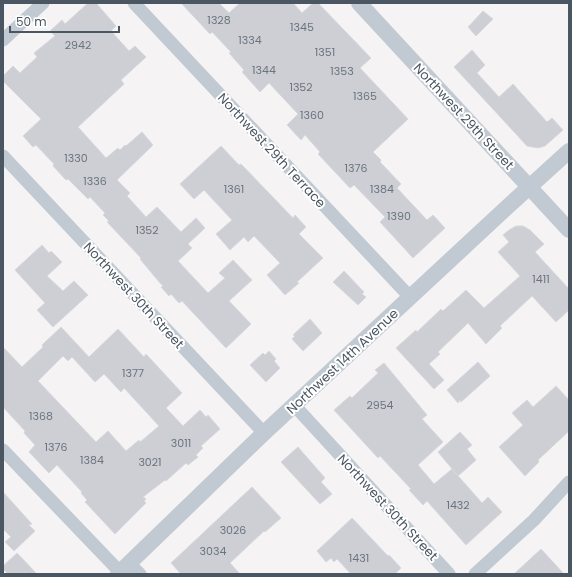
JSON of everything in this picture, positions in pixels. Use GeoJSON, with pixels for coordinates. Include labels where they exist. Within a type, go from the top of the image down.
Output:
{"type":"FeatureCollection","features":[{"type":"Feature","properties":{"kind":"street"},"geometry":{"type":"LineString","coordinates":[[3,40],[43,3]]}},
{"type":"Feature","properties":{"kind":"street","name":"Northwest 29th Terrace"},"geometry":{"type":"LineString","coordinates":[[134,3],[410,296]]}},
{"type":"Feature","properties":{"kind":"street","name":"Northwest 29th Street"},"geometry":{"type":"LineString","coordinates":[[358,3],[569,230]]}},
{"type":"Feature","properties":{"kind":"street","name":"Northwest 14th Avenue"},"geometry":{"type":"LineString","coordinates":[[127,571],[264,433],[410,296],[569,151]]}},
{"type":"Feature","properties":{"kind":"street","name":"Northwest 30th Street"},"geometry":{"type":"LineString","coordinates":[[3,156],[264,433]]}},
{"type":"Feature","properties":{"kind":"street","name":"Northwest 30th Street"},"geometry":{"type":"LineString","coordinates":[[294,405],[449,574]]}},
{"type":"Feature","properties":{"kind":"street"},"geometry":{"type":"LineString","coordinates":[[3,450],[127,571]]}},
{"type":"Feature","properties":{"kind":"street"},"geometry":{"type":"LineString","coordinates":[[475,574],[534,520],[569,482]]}},
{"type":"Feature","properties":{"kind":"building"},"geometry":{"type":"Polygon","coordinates":[[[88,3],[96,3],[116,26],[111,31],[129,51],[135,46],[146,57],[121,80],[124,84],[78,127],[106,158],[118,148],[120,150],[125,145],[126,146],[142,132],[153,145],[117,180],[130,193],[127,196],[146,217],[157,207],[181,232],[196,218],[205,228],[188,244],[192,248],[178,261],[208,293],[225,278],[219,273],[233,260],[252,280],[229,301],[251,324],[226,348],[182,301],[179,303],[171,294],[169,296],[161,287],[163,286],[140,259],[141,258],[107,222],[109,221],[103,215],[105,213],[90,197],[88,199],[68,179],[66,180],[53,166],[54,164],[36,145],[33,147],[23,136],[41,119],[3,81],[3,76],[13,66],[20,73],[37,57],[34,53],[55,36],[50,31],[62,20],[65,24],[88,3]]]}},
{"type":"Feature","properties":{"kind":"building"},"geometry":{"type":"Polygon","coordinates":[[[181,3],[219,3],[229,13],[240,3],[293,3],[302,13],[313,3],[318,3],[371,58],[360,68],[408,119],[373,152],[381,160],[380,162],[401,184],[397,188],[427,220],[433,215],[445,228],[413,258],[380,222],[385,217],[354,185],[350,188],[318,154],[320,152],[305,135],[301,140],[287,125],[298,114],[269,83],[260,92],[242,72],[244,70],[229,53],[231,52],[212,32],[210,34],[181,3]]]}},
{"type":"Feature","properties":{"kind":"building"},"geometry":{"type":"Polygon","coordinates":[[[483,11],[493,19],[476,36],[468,27],[483,11]]]}},
{"type":"Feature","properties":{"kind":"building"},"geometry":{"type":"Polygon","coordinates":[[[472,50],[485,65],[477,73],[499,97],[513,84],[547,122],[552,118],[563,130],[545,146],[538,148],[527,146],[454,67],[472,50]]]}},
{"type":"Feature","properties":{"kind":"building"},"geometry":{"type":"Polygon","coordinates":[[[221,146],[239,165],[241,164],[293,218],[295,215],[306,227],[299,234],[323,258],[285,295],[267,275],[280,263],[254,236],[248,242],[244,237],[230,250],[216,234],[232,220],[204,190],[194,199],[180,184],[221,146]]]}},
{"type":"Feature","properties":{"kind":"building"},"geometry":{"type":"Polygon","coordinates":[[[516,226],[523,226],[530,230],[544,244],[535,252],[569,289],[569,310],[556,322],[532,296],[500,326],[502,328],[486,344],[468,323],[438,352],[440,354],[429,364],[444,380],[434,389],[396,348],[416,330],[417,332],[441,309],[443,311],[466,290],[484,308],[520,276],[498,252],[509,242],[503,235],[516,226]]]}},
{"type":"Feature","properties":{"kind":"building"},"geometry":{"type":"Polygon","coordinates":[[[42,245],[49,253],[51,251],[62,262],[47,276],[63,291],[74,281],[88,295],[53,327],[37,310],[45,303],[15,270],[42,245]]]}},
{"type":"Feature","properties":{"kind":"building"},"geometry":{"type":"Polygon","coordinates":[[[344,271],[364,292],[362,294],[366,297],[358,305],[333,282],[344,271]]]}},
{"type":"Feature","properties":{"kind":"building"},"geometry":{"type":"Polygon","coordinates":[[[310,319],[322,333],[303,351],[292,339],[295,336],[293,335],[310,319]]]}},
{"type":"Feature","properties":{"kind":"building"},"geometry":{"type":"Polygon","coordinates":[[[61,327],[89,357],[118,329],[144,357],[146,354],[182,393],[166,408],[183,426],[200,410],[206,417],[208,415],[220,429],[201,446],[203,448],[196,455],[198,457],[188,465],[186,463],[166,481],[165,480],[143,497],[146,499],[144,501],[146,503],[115,534],[85,502],[87,500],[81,493],[82,492],[57,465],[49,473],[29,452],[35,445],[24,433],[25,431],[3,407],[3,347],[22,367],[43,347],[42,345],[61,327]],[[63,356],[38,381],[96,442],[108,431],[126,451],[139,440],[140,442],[159,426],[124,388],[121,392],[104,374],[95,382],[72,357],[68,361],[63,356]]]}},
{"type":"Feature","properties":{"kind":"building"},"geometry":{"type":"Polygon","coordinates":[[[269,351],[276,359],[274,361],[280,368],[266,382],[250,365],[263,353],[265,355],[269,351]]]}},
{"type":"Feature","properties":{"kind":"building"},"geometry":{"type":"Polygon","coordinates":[[[478,362],[490,376],[458,403],[447,390],[478,362]]]}},
{"type":"Feature","properties":{"kind":"building"},"geometry":{"type":"Polygon","coordinates":[[[384,363],[427,415],[422,419],[443,442],[418,465],[434,484],[452,469],[482,503],[488,497],[502,512],[466,545],[427,501],[423,505],[409,490],[411,489],[380,456],[378,458],[334,410],[350,396],[352,398],[378,373],[375,370],[384,363]]]}},
{"type":"Feature","properties":{"kind":"building"},"geometry":{"type":"Polygon","coordinates":[[[556,386],[569,400],[569,431],[538,460],[539,462],[525,476],[499,447],[523,425],[512,413],[527,400],[533,407],[556,386]]]}},
{"type":"Feature","properties":{"kind":"building"},"geometry":{"type":"Polygon","coordinates":[[[460,432],[472,445],[467,449],[476,460],[458,476],[438,452],[460,432]]]}},
{"type":"Feature","properties":{"kind":"building"},"geometry":{"type":"Polygon","coordinates":[[[298,447],[325,478],[321,482],[332,494],[320,504],[281,462],[298,447]]]}},
{"type":"Feature","properties":{"kind":"building"},"geometry":{"type":"Polygon","coordinates":[[[252,487],[281,518],[265,532],[264,531],[230,563],[240,574],[181,574],[171,563],[252,487]]]}},
{"type":"Feature","properties":{"kind":"building"},"geometry":{"type":"Polygon","coordinates":[[[3,492],[32,524],[29,525],[35,531],[14,551],[5,542],[11,537],[3,529],[3,492]]]}},
{"type":"Feature","properties":{"kind":"building"},"geometry":{"type":"Polygon","coordinates":[[[352,518],[401,568],[395,574],[351,574],[337,559],[334,562],[331,558],[326,562],[317,551],[352,518]]]}},
{"type":"Feature","properties":{"kind":"building"},"geometry":{"type":"Polygon","coordinates":[[[541,549],[564,574],[514,574],[541,549]]]}},
{"type":"Feature","properties":{"kind":"building"},"geometry":{"type":"Polygon","coordinates":[[[17,553],[37,574],[8,574],[3,569],[3,566],[17,553]]]}}]}
